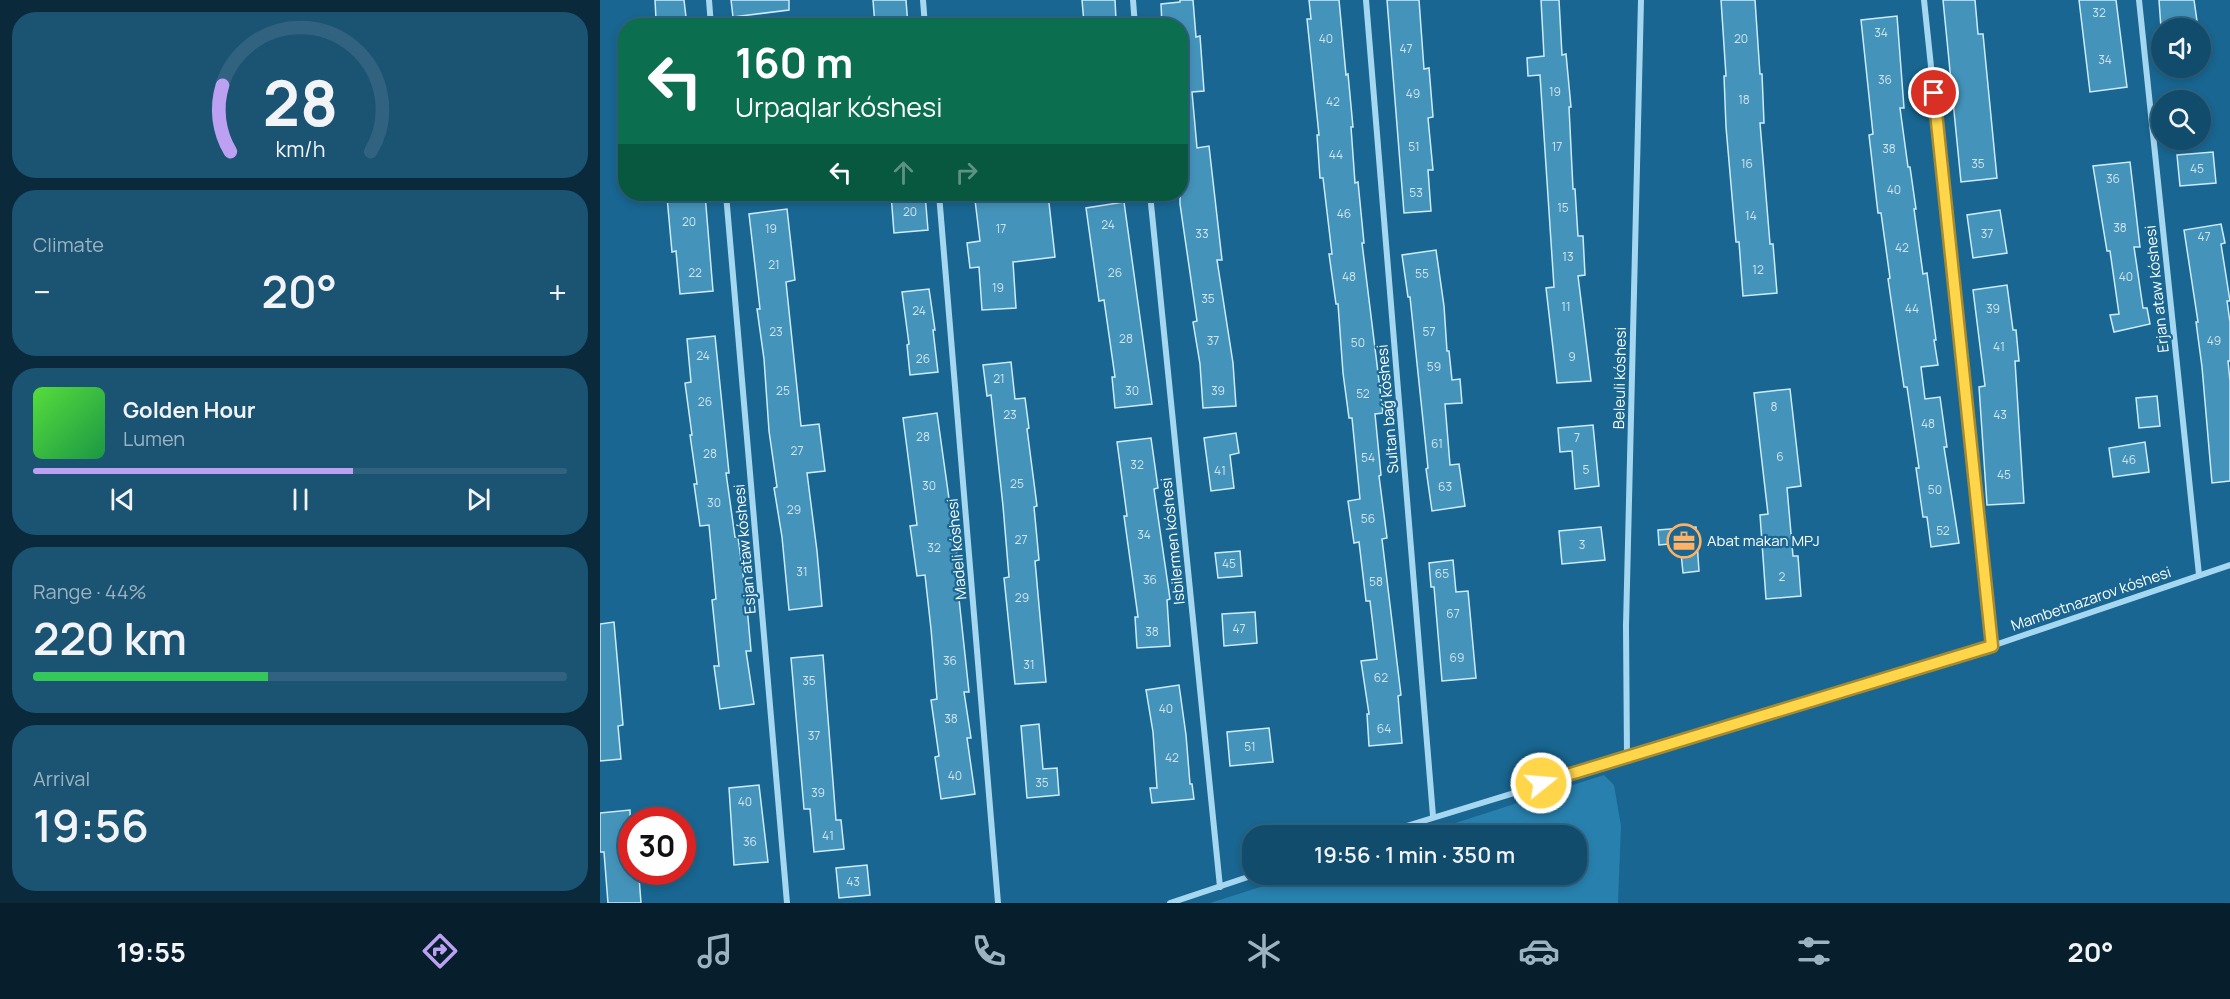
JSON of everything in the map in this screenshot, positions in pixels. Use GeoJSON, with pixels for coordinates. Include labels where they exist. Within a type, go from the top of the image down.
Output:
{"type":"FeatureCollection","features":[{"type":"Feature","properties":{"kind":"street"},"geometry":{"type":"LineString","coordinates":[[709,0],[710,18]]}},
{"type":"Feature","properties":{"kind":"street"},"geometry":{"type":"LineString","coordinates":[[923,0],[924,18]]}},
{"type":"Feature","properties":{"kind":"street"},"geometry":{"type":"LineString","coordinates":[[1133,0],[1134,18]]}},
{"type":"Feature","properties":{"kind":"street","name":"Sultan baǵ kóshesi"},"geometry":{"type":"LineString","coordinates":[[1366,0],[1433,816]]}},
{"type":"Feature","properties":{"kind":"street","name":"Beleuli kóshesi"},"geometry":{"type":"LineString","coordinates":[[1627,758],[1626,626],[1641,0]]}},
{"type":"Feature","properties":{"kind":"street"},"geometry":{"type":"LineString","coordinates":[[1924,0],[1992,646]]}},
{"type":"Feature","properties":{"kind":"street","name":"Erjan ataw kóshesi"},"geometry":{"type":"LineString","coordinates":[[2139,0],[2199,575]]}},
{"type":"Feature","properties":{"kind":"street","name":"Esjan ataw kóshesi"},"geometry":{"type":"LineString","coordinates":[[727,201],[787,903]]}},
{"type":"Feature","properties":{"kind":"street","name":"Madeli kóshesi"},"geometry":{"type":"LineString","coordinates":[[940,201],[998,903]]}},
{"type":"Feature","properties":{"kind":"street","name":"Isbilermen kóshesi"},"geometry":{"type":"LineString","coordinates":[[1151,201],[1220,887]]}},
{"type":"Feature","properties":{"kind":"street","name":"Mambetnazarov kóshesi"},"geometry":{"type":"LineString","coordinates":[[1406,825],[1992,646],[2230,565]]}},
{"type":"Feature","properties":{"kind":"street"},"geometry":{"type":"LineString","coordinates":[[1170,903],[1242,879]]}},
{"type":"Feature","properties":{"kind":"shaded area"},"geometry":{"type":"Polygon","coordinates":[[[1604,775],[1614,785],[1621,826],[1618,903],[1210,903],[1267,885],[1587,885],[1587,825],[1449,825],[1604,775]]]}},
{"type":"Feature","properties":{"kind":"building"},"geometry":{"type":"Polygon","coordinates":[[[655,0],[684,0],[686,17],[656,18],[655,0]]]}},
{"type":"Feature","properties":{"kind":"building"},"geometry":{"type":"Polygon","coordinates":[[[731,0],[789,0],[789,10],[733,17],[731,0]]]}},
{"type":"Feature","properties":{"kind":"building"},"geometry":{"type":"Polygon","coordinates":[[[873,0],[906,0],[907,18],[874,18],[873,0]]]}},
{"type":"Feature","properties":{"kind":"building"},"geometry":{"type":"Polygon","coordinates":[[[1082,0],[1115,0],[1116,18],[1084,18],[1082,0]]]}},
{"type":"Feature","properties":{"kind":"building"},"geometry":{"type":"Polygon","coordinates":[[[1180,0],[1193,0],[1196,37],[1200,36],[1204,91],[1192,92],[1197,148],[1209,146],[1222,260],[1217,260],[1233,363],[1236,406],[1203,408],[1200,364],[1193,322],[1197,321],[1180,204],[1180,201],[1188,201],[1188,18],[1162,18],[1161,4],[1180,2],[1180,0]]]}},
{"type":"Feature","properties":{"kind":"building"},"geometry":{"type":"Polygon","coordinates":[[[1309,0],[1339,0],[1353,127],[1351,127],[1355,183],[1358,182],[1364,243],[1362,243],[1383,413],[1375,414],[1381,475],[1379,476],[1387,538],[1382,539],[1401,695],[1398,696],[1402,743],[1369,746],[1367,714],[1369,714],[1361,661],[1377,659],[1370,601],[1366,601],[1359,542],[1354,543],[1348,501],[1360,499],[1352,418],[1349,418],[1343,373],[1338,304],[1336,304],[1329,254],[1332,254],[1323,178],[1320,178],[1317,135],[1319,135],[1307,19],[1311,19],[1309,0]]]}},
{"type":"Feature","properties":{"kind":"building"},"geometry":{"type":"Polygon","coordinates":[[[1387,0],[1419,0],[1424,69],[1429,68],[1433,117],[1428,118],[1433,170],[1428,170],[1431,211],[1404,213],[1387,0]]]}},
{"type":"Feature","properties":{"kind":"building"},"geometry":{"type":"Polygon","coordinates":[[[1541,0],[1559,0],[1562,55],[1566,54],[1571,107],[1569,107],[1573,189],[1575,189],[1578,236],[1583,236],[1585,275],[1578,276],[1591,381],[1557,383],[1546,288],[1554,287],[1540,75],[1528,76],[1527,58],[1544,56],[1541,0]]]}},
{"type":"Feature","properties":{"kind":"building"},"geometry":{"type":"Polygon","coordinates":[[[1721,0],[1755,0],[1764,123],[1760,123],[1770,244],[1773,244],[1777,293],[1743,296],[1726,127],[1724,76],[1726,76],[1721,0]]]}},
{"type":"Feature","properties":{"kind":"building"},"geometry":{"type":"Polygon","coordinates":[[[1943,0],[1975,0],[1978,34],[1983,34],[1997,178],[1961,182],[1943,0]]]}},
{"type":"Feature","properties":{"kind":"building"},"geometry":{"type":"Polygon","coordinates":[[[2079,0],[2116,0],[2127,87],[2090,92],[2079,0]]]}},
{"type":"Feature","properties":{"kind":"building"},"geometry":{"type":"Polygon","coordinates":[[[2159,0],[2194,0],[2197,18],[2160,18],[2159,0]]]}},
{"type":"Feature","properties":{"kind":"building"},"geometry":{"type":"Polygon","coordinates":[[[1897,16],[1904,108],[1900,108],[1916,209],[1914,209],[1923,274],[1927,273],[1938,365],[1921,367],[1925,399],[1940,397],[1947,447],[1944,447],[1959,543],[1931,547],[1927,517],[1923,517],[1916,468],[1919,468],[1907,387],[1904,387],[1881,213],[1878,213],[1869,135],[1873,134],[1861,20],[1897,16]]]}},
{"type":"Feature","properties":{"kind":"building"},"geometry":{"type":"Polygon","coordinates":[[[2213,152],[2216,183],[2180,186],[2177,155],[2213,152]]]}},
{"type":"Feature","properties":{"kind":"building"},"geometry":{"type":"Polygon","coordinates":[[[2130,162],[2140,247],[2134,247],[2143,308],[2147,308],[2150,324],[2114,332],[2110,315],[2119,314],[2110,251],[2107,251],[2093,166],[2130,162]]]}},
{"type":"Feature","properties":{"kind":"building"},"geometry":{"type":"Polygon","coordinates":[[[667,201],[706,201],[713,291],[680,294],[676,251],[672,252],[667,201]]]}},
{"type":"Feature","properties":{"kind":"building"},"geometry":{"type":"Polygon","coordinates":[[[892,201],[926,201],[928,230],[894,233],[892,201]]]}},
{"type":"Feature","properties":{"kind":"building"},"geometry":{"type":"Polygon","coordinates":[[[975,201],[1049,201],[1055,257],[1013,262],[1016,308],[982,310],[979,267],[970,268],[967,243],[980,241],[975,201]]]}},
{"type":"Feature","properties":{"kind":"building"},"geometry":{"type":"Polygon","coordinates":[[[1124,202],[1152,404],[1115,408],[1112,377],[1115,377],[1104,300],[1099,301],[1086,208],[1124,202]]]}},
{"type":"Feature","properties":{"kind":"building"},"geometry":{"type":"Polygon","coordinates":[[[787,209],[795,280],[786,282],[801,426],[819,424],[825,471],[807,473],[822,606],[789,610],[782,537],[774,488],[777,487],[769,431],[764,359],[757,309],[760,309],[749,214],[787,209]]]}},
{"type":"Feature","properties":{"kind":"building"},"geometry":{"type":"Polygon","coordinates":[[[2000,210],[2007,253],[1973,258],[1967,215],[2000,210]]]}},
{"type":"Feature","properties":{"kind":"building"},"geometry":{"type":"Polygon","coordinates":[[[2221,224],[2225,243],[2221,244],[2230,301],[2227,301],[2230,322],[2230,361],[2228,361],[2230,481],[2212,483],[2196,322],[2198,322],[2184,230],[2221,224]]]}},
{"type":"Feature","properties":{"kind":"building"},"geometry":{"type":"Polygon","coordinates":[[[1436,250],[1444,306],[1447,351],[1449,351],[1452,380],[1460,379],[1462,403],[1445,404],[1450,465],[1459,464],[1465,506],[1432,511],[1410,297],[1408,297],[1402,255],[1436,250]]]}},
{"type":"Feature","properties":{"kind":"building"},"geometry":{"type":"Polygon","coordinates":[[[2007,285],[2013,330],[2016,330],[2019,361],[2015,361],[2024,503],[1987,505],[1979,387],[1985,386],[1973,290],[2007,285]]]}},
{"type":"Feature","properties":{"kind":"building"},"geometry":{"type":"Polygon","coordinates":[[[929,289],[938,372],[910,375],[907,345],[909,344],[902,292],[929,289]]]}},
{"type":"Feature","properties":{"kind":"building"},"geometry":{"type":"Polygon","coordinates":[[[715,336],[729,473],[726,473],[746,596],[751,651],[746,651],[754,704],[720,709],[714,666],[719,666],[712,600],[716,599],[709,525],[700,526],[685,383],[691,382],[687,339],[715,336]]]}},
{"type":"Feature","properties":{"kind":"building"},"geometry":{"type":"Polygon","coordinates":[[[1011,362],[1015,399],[1025,398],[1029,428],[1027,429],[1037,506],[1034,507],[1039,560],[1035,561],[1046,682],[1015,684],[1004,578],[1009,577],[1003,506],[991,395],[987,396],[983,365],[1011,362]]]}},
{"type":"Feature","properties":{"kind":"building"},"geometry":{"type":"Polygon","coordinates":[[[1790,389],[1801,486],[1787,488],[1793,556],[1798,556],[1801,596],[1766,599],[1760,515],[1768,514],[1754,393],[1790,389]]]}},
{"type":"Feature","properties":{"kind":"building"},"geometry":{"type":"Polygon","coordinates":[[[2157,396],[2160,426],[2139,428],[2136,398],[2157,396]]]}},
{"type":"Feature","properties":{"kind":"building"},"geometry":{"type":"Polygon","coordinates":[[[937,413],[959,570],[956,571],[969,692],[964,692],[971,738],[967,738],[975,794],[941,799],[935,757],[939,756],[931,700],[937,699],[931,629],[925,575],[917,576],[910,526],[917,525],[903,418],[937,413]]]}},
{"type":"Feature","properties":{"kind":"building"},"geometry":{"type":"Polygon","coordinates":[[[1593,425],[1599,486],[1575,489],[1572,451],[1560,452],[1558,428],[1593,425]]]}},
{"type":"Feature","properties":{"kind":"building"},"geometry":{"type":"Polygon","coordinates":[[[1236,433],[1239,453],[1230,455],[1234,488],[1211,491],[1204,438],[1236,433]]]}},
{"type":"Feature","properties":{"kind":"building"},"geometry":{"type":"Polygon","coordinates":[[[1151,438],[1158,488],[1154,489],[1170,599],[1167,600],[1170,646],[1137,648],[1135,617],[1138,617],[1124,516],[1127,516],[1117,442],[1151,438]]]}},
{"type":"Feature","properties":{"kind":"building"},"geometry":{"type":"Polygon","coordinates":[[[2145,442],[2149,472],[2113,477],[2109,448],[2145,442]]]}},
{"type":"Feature","properties":{"kind":"building"},"geometry":{"type":"Polygon","coordinates":[[[1601,527],[1605,560],[1562,564],[1559,531],[1601,527]]]}},
{"type":"Feature","properties":{"kind":"building"},"geometry":{"type":"Polygon","coordinates":[[[1696,527],[1699,571],[1683,573],[1680,543],[1659,545],[1658,530],[1696,527]]]}},
{"type":"Feature","properties":{"kind":"building"},"geometry":{"type":"Polygon","coordinates":[[[1240,551],[1242,576],[1218,578],[1215,553],[1240,551]]]}},
{"type":"Feature","properties":{"kind":"building"},"geometry":{"type":"Polygon","coordinates":[[[1453,560],[1456,592],[1468,591],[1476,678],[1442,681],[1434,587],[1431,587],[1429,563],[1453,560]]]}},
{"type":"Feature","properties":{"kind":"building"},"geometry":{"type":"Polygon","coordinates":[[[1255,612],[1257,643],[1224,646],[1222,614],[1255,612]]]}},
{"type":"Feature","properties":{"kind":"building"},"geometry":{"type":"Polygon","coordinates":[[[614,622],[623,725],[618,726],[621,759],[600,761],[600,624],[614,622]]]}},
{"type":"Feature","properties":{"kind":"building"},"geometry":{"type":"Polygon","coordinates":[[[823,655],[836,820],[841,820],[844,849],[814,852],[810,809],[804,809],[791,658],[823,655]]]}},
{"type":"Feature","properties":{"kind":"building"},"geometry":{"type":"Polygon","coordinates":[[[1179,685],[1190,784],[1192,784],[1194,799],[1152,803],[1150,788],[1157,788],[1153,732],[1146,690],[1179,685]]]}},
{"type":"Feature","properties":{"kind":"building"},"geometry":{"type":"Polygon","coordinates":[[[1039,724],[1043,769],[1057,768],[1059,795],[1027,798],[1021,726],[1039,724]]]}},
{"type":"Feature","properties":{"kind":"building"},"geometry":{"type":"Polygon","coordinates":[[[1269,728],[1273,762],[1230,766],[1227,732],[1269,728]]]}},
{"type":"Feature","properties":{"kind":"building"},"geometry":{"type":"Polygon","coordinates":[[[759,785],[768,862],[734,865],[729,788],[759,785]]]}},
{"type":"Feature","properties":{"kind":"building"},"geometry":{"type":"Polygon","coordinates":[[[618,811],[618,885],[640,885],[641,903],[608,903],[604,852],[600,852],[600,813],[618,811]]]}},
{"type":"Feature","properties":{"kind":"building"},"geometry":{"type":"Polygon","coordinates":[[[867,865],[870,895],[839,898],[836,868],[867,865]]]}},
{"type":"Feature","properties":{"kind":"place","name":"Abat makan MPJ"},"geometry":{"type":"Point","coordinates":[1684,541]}},
{"type":"Feature","properties":{"kind":"route"},"geometry":{"type":"LineString","coordinates":[[1541,783],[1992,646],[1934,93]]}}]}
